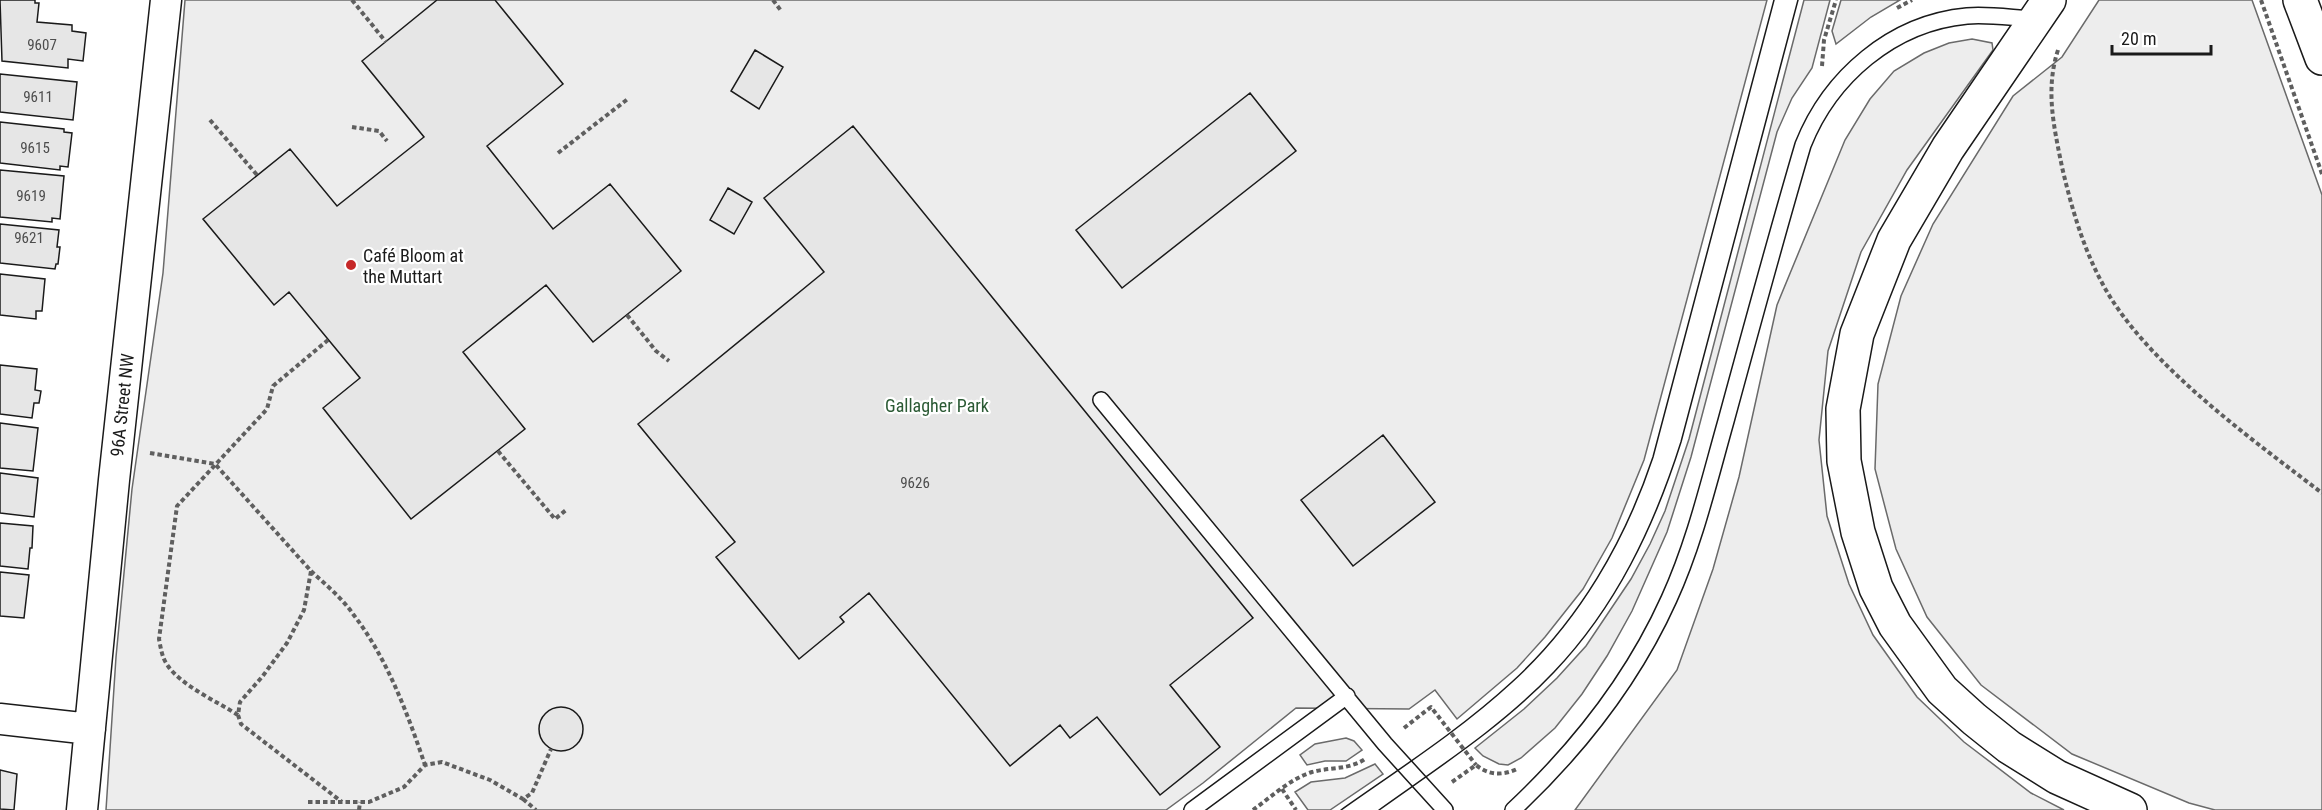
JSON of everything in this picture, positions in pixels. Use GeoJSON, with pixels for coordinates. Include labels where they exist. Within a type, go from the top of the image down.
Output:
{"type":"FeatureCollection","features":[{"type":"Feature","properties":{"kind":"main road"},"geometry":{"type":"LineString","coordinates":[[2300,0],[2322,58]]}},
{"type":"Feature","properties":{"kind":"main road"},"geometry":{"type":"LineString","coordinates":[[2042,10],[1948,148],[1894,240],[1857,334],[1843,410],[1844,461],[1858,532],[1876,588],[1895,625],[1942,690],[2009,747],[2057,777],[2130,810]]}},
{"type":"Feature","properties":{"kind":"street","name":"96A Street NW"},"geometry":{"type":"LineString","coordinates":[[82,810],[166,0]]}},
{"type":"Feature","properties":{"kind":"street"},"geometry":{"type":"LineString","coordinates":[[0,719],[90,729]]}},
{"type":"Feature","properties":{"kind":"lane"},"geometry":{"type":"LineString","coordinates":[[1514,810],[1574,748],[1602,712],[1653,632],[1670,599],[1698,523],[1803,145],[1812,122],[1826,99],[1871,55],[1902,33],[1929,22],[1969,15],[2042,10]]}},
{"type":"Feature","properties":{"kind":"lane"},"geometry":{"type":"LineString","coordinates":[[1101,400],[1385,744],[1445,810]]}},
{"type":"Feature","properties":{"kind":"lane"},"geometry":{"type":"LineString","coordinates":[[1192,810],[1347,696]]}},
{"type":"Feature","properties":{"kind":"path"},"geometry":{"type":"LineString","coordinates":[[352,0],[386,42]]}},
{"type":"Feature","properties":{"kind":"path"},"geometry":{"type":"LineString","coordinates":[[1828,63],[1821,71],[1824,40],[1836,0]]}},
{"type":"Feature","properties":{"kind":"path"},"geometry":{"type":"LineString","coordinates":[[1893,10],[1912,0]]}},
{"type":"Feature","properties":{"kind":"path"},"geometry":{"type":"LineString","coordinates":[[2260,0],[2322,174]]}},
{"type":"Feature","properties":{"kind":"path"},"geometry":{"type":"LineString","coordinates":[[2061,42],[2051,80],[2052,116],[2077,224],[2102,282],[2127,321],[2163,361],[2242,430],[2322,493]]}},
{"type":"Feature","properties":{"kind":"path"},"geometry":{"type":"LineString","coordinates":[[558,153],[629,98]]}},
{"type":"Feature","properties":{"kind":"path"},"geometry":{"type":"LineString","coordinates":[[210,120],[257,175]]}},
{"type":"Feature","properties":{"kind":"path"},"geometry":{"type":"LineString","coordinates":[[352,127],[379,131],[387,141]]}},
{"type":"Feature","properties":{"kind":"path"},"geometry":{"type":"LineString","coordinates":[[627,315],[656,351],[669,361]]}},
{"type":"Feature","properties":{"kind":"path"},"geometry":{"type":"LineString","coordinates":[[238,715],[184,681],[169,667],[161,653],[159,639],[177,506],[267,409],[273,386],[328,340]]}},
{"type":"Feature","properties":{"kind":"path"},"geometry":{"type":"LineString","coordinates":[[118,449],[215,464],[311,571],[353,613],[387,669],[412,727],[425,765]]}},
{"type":"Feature","properties":{"kind":"path"},"geometry":{"type":"LineString","coordinates":[[498,451],[555,519],[566,510]]}},
{"type":"Feature","properties":{"kind":"path"},"geometry":{"type":"LineString","coordinates":[[311,571],[304,610],[287,642],[240,702],[238,715],[241,724],[342,802]]}},
{"type":"Feature","properties":{"kind":"path"},"geometry":{"type":"LineString","coordinates":[[523,799],[532,793],[551,748]]}},
{"type":"Feature","properties":{"kind":"path"},"geometry":{"type":"LineString","coordinates":[[308,802],[369,802],[404,787],[425,765],[442,762],[490,780],[523,799],[536,810]]}},
{"type":"Feature","properties":{"kind":"path"},"geometry":{"type":"LineString","coordinates":[[1433,796],[1476,765],[1483,770],[1504,774],[1523,765]]}},
{"type":"Feature","properties":{"kind":"path"},"geometry":{"type":"LineString","coordinates":[[1282,789],[1296,810]]}},
{"type":"Feature","properties":{"kind":"path"},"geometry":{"type":"LineString","coordinates":[[359,810],[360,802]]}},
{"type":"Feature","properties":{"kind":"shaded area","name":"Gallagher Park"},"geometry":{"type":"Polygon","coordinates":[[[185,0],[1767,0],[1644,460],[1612,538],[1583,589],[1545,637],[1517,668],[1457,719],[1435,690],[1409,709],[1296,708],[1166,810],[106,810],[116,657],[132,489],[163,273],[185,0]]]}},
{"type":"Feature","properties":{"kind":"shaded area"},"geometry":{"type":"Polygon","coordinates":[[[1804,0],[1830,0],[1812,68],[1792,98],[1777,132],[1691,457],[1667,532],[1632,611],[1607,656],[1582,694],[1555,728],[1521,758],[1508,765],[1499,764],[1483,756],[1475,748],[1524,709],[1586,646],[1631,579],[1665,511],[1689,439],[1804,0]]]}},
{"type":"Feature","properties":{"kind":"shaded area"},"geometry":{"type":"Polygon","coordinates":[[[1841,0],[1900,0],[1871,17],[1836,44],[1832,31],[1841,0]]]}},
{"type":"Feature","properties":{"kind":"shaded area"},"geometry":{"type":"Polygon","coordinates":[[[2099,0],[2252,0],[2322,195],[2322,810],[2215,810],[2189,803],[2072,754],[1981,685],[1927,617],[1896,549],[1875,469],[1878,384],[1901,296],[1933,224],[2013,96],[2062,57],[2099,0]]]}},
{"type":"Feature","properties":{"kind":"shaded area"},"geometry":{"type":"Polygon","coordinates":[[[1972,39],[1992,43],[1993,50],[1907,170],[1861,252],[1828,351],[1819,440],[1827,516],[1849,584],[1873,635],[1917,697],[1964,742],[2031,793],[2064,810],[1575,810],[1677,670],[1713,569],[1739,477],[1777,305],[1845,140],[1870,99],[1894,71],[1924,53],[1949,43],[1972,39]]]}},
{"type":"Feature","properties":{"kind":"shaded area"},"geometry":{"type":"Polygon","coordinates":[[[1346,738],[1354,741],[1362,750],[1346,761],[1325,761],[1307,765],[1300,755],[1315,744],[1346,738]]]}},
{"type":"Feature","properties":{"kind":"shaded area"},"geometry":{"type":"Polygon","coordinates":[[[1375,764],[1383,774],[1330,810],[1308,810],[1295,792],[1311,782],[1345,778],[1375,764]]]}},
{"type":"Feature","properties":{"kind":"building"},"geometry":{"type":"Polygon","coordinates":[[[0,0],[35,0],[35,3],[39,3],[37,22],[72,25],[72,31],[86,33],[83,61],[68,59],[68,68],[2,61],[0,0]]]}},
{"type":"Feature","properties":{"kind":"building"},"geometry":{"type":"Polygon","coordinates":[[[437,0],[495,0],[563,84],[487,146],[553,229],[610,184],[681,271],[593,342],[546,285],[463,352],[525,429],[411,519],[323,408],[360,378],[289,292],[274,305],[203,219],[290,149],[337,206],[424,137],[362,61],[437,0]]]}},
{"type":"Feature","properties":{"kind":"building"},"geometry":{"type":"Polygon","coordinates":[[[755,50],[783,67],[759,109],[731,91],[755,50]]]}},
{"type":"Feature","properties":{"kind":"building"},"geometry":{"type":"Polygon","coordinates":[[[0,74],[77,82],[73,120],[0,112],[0,74]]]}},
{"type":"Feature","properties":{"kind":"building"},"geometry":{"type":"Polygon","coordinates":[[[1250,93],[1296,151],[1122,288],[1076,230],[1250,93]]]}},
{"type":"Feature","properties":{"kind":"building"},"geometry":{"type":"Polygon","coordinates":[[[0,122],[64,129],[64,132],[72,133],[68,167],[60,166],[60,170],[0,163],[0,122]]]}},
{"type":"Feature","properties":{"kind":"building"},"geometry":{"type":"Polygon","coordinates":[[[853,126],[1253,618],[1170,685],[1220,747],[1160,795],[1097,717],[1070,738],[1060,725],[1010,766],[869,593],[840,617],[844,622],[799,659],[716,557],[735,542],[638,424],[824,272],[764,198],[853,126]]]}},
{"type":"Feature","properties":{"kind":"building"},"geometry":{"type":"Polygon","coordinates":[[[853,126],[1253,618],[1170,685],[1220,747],[1160,795],[1097,717],[1070,738],[1060,725],[1010,766],[869,593],[840,617],[844,622],[799,659],[716,557],[735,542],[638,424],[824,272],[764,198],[853,126]]]}},
{"type":"Feature","properties":{"kind":"building"},"geometry":{"type":"Polygon","coordinates":[[[0,170],[64,176],[60,219],[52,218],[52,222],[0,217],[0,170]]]}},
{"type":"Feature","properties":{"kind":"building"},"geometry":{"type":"Polygon","coordinates":[[[728,188],[752,202],[734,234],[710,220],[728,188]]]}},
{"type":"Feature","properties":{"kind":"building"},"geometry":{"type":"Polygon","coordinates":[[[0,224],[59,230],[57,247],[60,247],[58,264],[55,269],[0,263],[0,224]]]}},
{"type":"Feature","properties":{"kind":"building"},"geometry":{"type":"Polygon","coordinates":[[[0,274],[45,279],[42,311],[36,311],[36,319],[0,315],[0,274]]]}},
{"type":"Feature","properties":{"kind":"building"},"geometry":{"type":"Polygon","coordinates":[[[0,365],[37,369],[35,390],[41,391],[39,403],[34,403],[32,418],[0,414],[0,365]]]}},
{"type":"Feature","properties":{"kind":"building"},"geometry":{"type":"Polygon","coordinates":[[[0,423],[38,428],[33,471],[0,468],[0,423]]]}},
{"type":"Feature","properties":{"kind":"building"},"geometry":{"type":"Polygon","coordinates":[[[1383,435],[1435,502],[1353,566],[1301,500],[1383,435]]]}},
{"type":"Feature","properties":{"kind":"building"},"geometry":{"type":"Polygon","coordinates":[[[0,473],[38,478],[34,517],[0,513],[0,473]]]}},
{"type":"Feature","properties":{"kind":"building"},"geometry":{"type":"Polygon","coordinates":[[[0,523],[33,526],[28,569],[0,566],[0,523]]]}},
{"type":"Feature","properties":{"kind":"building"},"geometry":{"type":"Polygon","coordinates":[[[0,572],[29,575],[24,618],[0,616],[0,572]]]}},
{"type":"Feature","properties":{"kind":"building"},"geometry":{"type":"Polygon","coordinates":[[[561,707],[576,714],[583,729],[576,744],[561,751],[546,744],[539,729],[546,714],[561,707]]]}},
{"type":"Feature","properties":{"kind":"building"},"geometry":{"type":"Polygon","coordinates":[[[0,770],[17,774],[14,810],[0,809],[0,770]]]}},
{"type":"Feature","properties":{"kind":"tram line"},"geometry":{"type":"LineString","coordinates":[[1341,810],[1450,733],[1512,682],[1536,658],[1579,606],[1614,549],[1629,519],[1653,457],[1774,0]]}},
{"type":"Feature","properties":{"kind":"tram line"},"geometry":{"type":"LineString","coordinates":[[1379,810],[1470,745],[1534,692],[1576,647],[1596,621],[1631,564],[1658,505],[1681,442],[1798,0]]}},
{"type":"Feature","properties":{"kind":"place","name":"Café Bloom at the Muttart"},"geometry":{"type":"Point","coordinates":[351,265]}}]}
